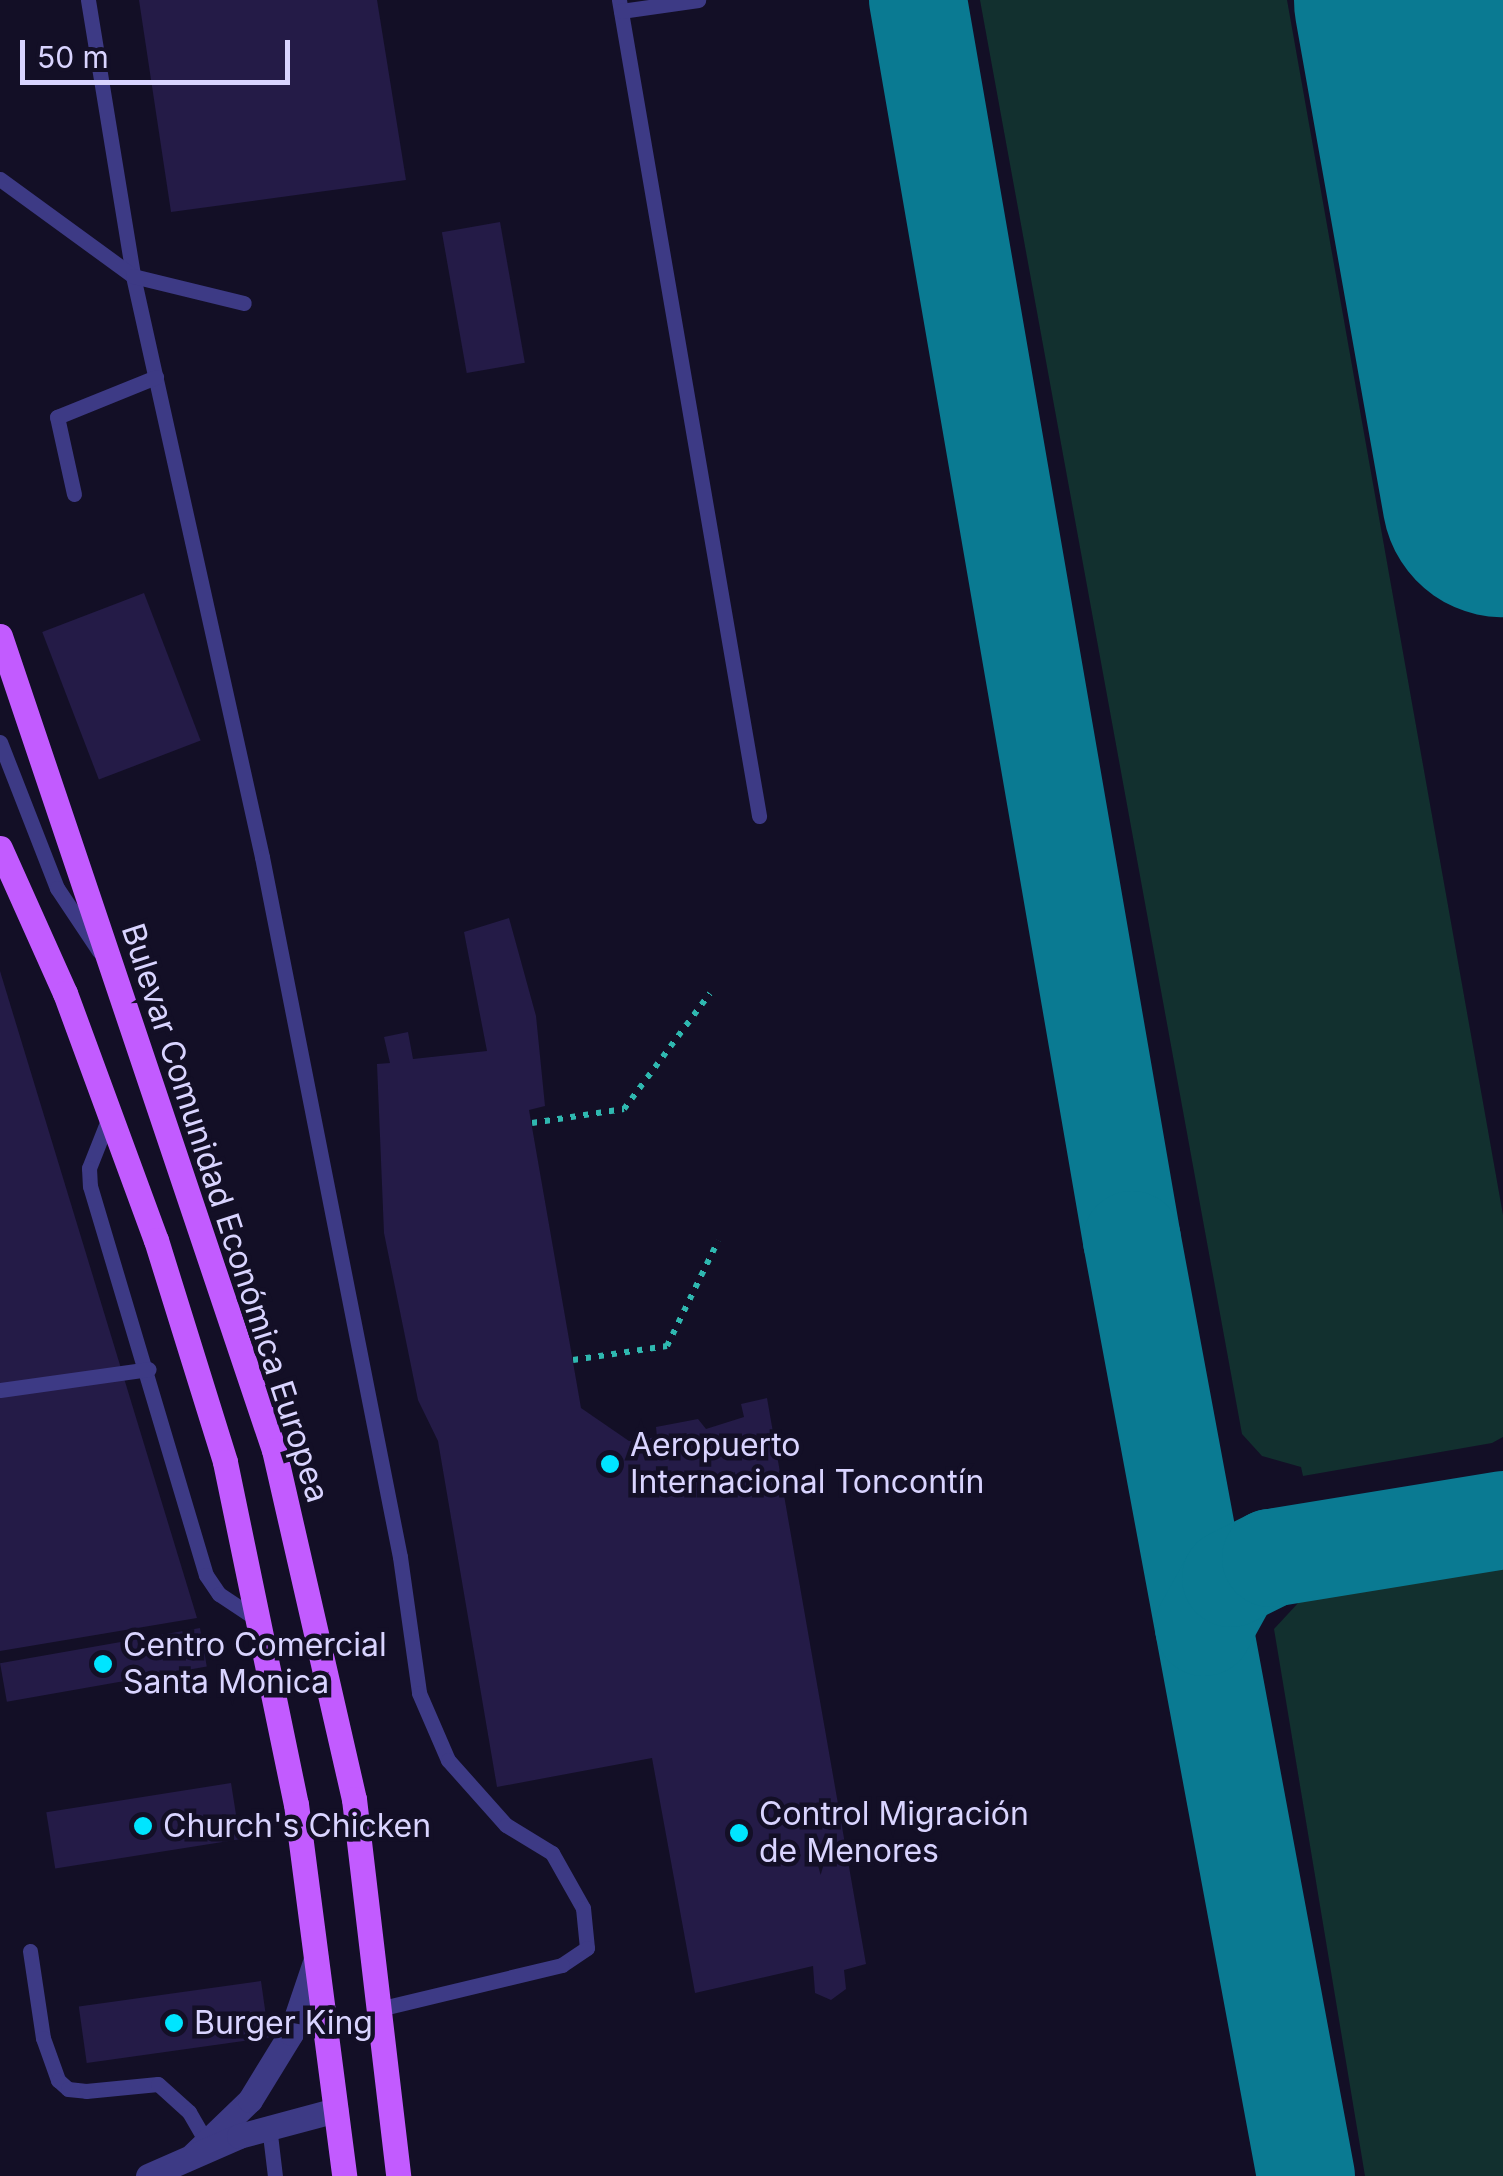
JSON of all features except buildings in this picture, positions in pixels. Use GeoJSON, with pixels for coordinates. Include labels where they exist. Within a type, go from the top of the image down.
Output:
{"type":"FeatureCollection","features":[{"type":"Feature","properties":{"kind":"main road","name":"Bulevar Comunidad Económica Europea"},"geometry":{"type":"LineString","coordinates":[[0,636],[274,1450],[354,1799],[398,2176]]}},
{"type":"Feature","properties":{"kind":"main road"},"geometry":{"type":"LineString","coordinates":[[0,848],[65,993],[110,1115],[225,1462],[296,1804],[344,2176]]}},
{"type":"Feature","properties":{"kind":"street"},"geometry":{"type":"LineString","coordinates":[[200,2149],[250,2100],[291,2033],[316,1959]]}},
{"type":"Feature","properties":{"kind":"street"},"geometry":{"type":"LineString","coordinates":[[148,2176],[200,2149],[269,2126],[336,2110]]}},
{"type":"Feature","properties":{"kind":"lane"},"geometry":{"type":"LineString","coordinates":[[88,0],[134,276],[301,1051],[400,1557],[419,1693],[448,1760],[506,1824],[552,1853],[583,1908],[587,1948],[562,1964],[378,2009]]}},
{"type":"Feature","properties":{"kind":"lane"},"geometry":{"type":"LineString","coordinates":[[698,0],[620,6],[759,816]]}},
{"type":"Feature","properties":{"kind":"lane"},"geometry":{"type":"LineString","coordinates":[[0,179],[134,276],[244,303]]}},
{"type":"Feature","properties":{"kind":"lane"},"geometry":{"type":"LineString","coordinates":[[74,494],[57,417],[156,378]]}},
{"type":"Feature","properties":{"kind":"lane"},"geometry":{"type":"LineString","coordinates":[[0,742],[57,888],[117,980]]}},
{"type":"Feature","properties":{"kind":"lane"},"geometry":{"type":"LineString","coordinates":[[110,1115],[90,1168],[90,1186],[149,1369],[206,1575],[219,1594],[258,1620]]}},
{"type":"Feature","properties":{"kind":"lane"},"geometry":{"type":"LineString","coordinates":[[0,1390],[149,1369]]}},
{"type":"Feature","properties":{"kind":"lane"},"geometry":{"type":"LineString","coordinates":[[30,1952],[43,2038],[58,2080],[68,2090],[86,2091],[158,2084],[189,2112],[200,2149]]}},
{"type":"Feature","properties":{"kind":"lane"},"geometry":{"type":"LineString","coordinates":[[269,2126],[275,2176]]}},
{"type":"Feature","properties":{"kind":"path"},"geometry":{"type":"LineString","coordinates":[[532,1124],[624,1109],[710,993]]}},
{"type":"Feature","properties":{"kind":"path"},"geometry":{"type":"LineString","coordinates":[[573,1360],[667,1346],[718,1241]]}},
{"type":"Feature","properties":{"kind":"green space"},"geometry":{"type":"Polygon","coordinates":[[[980,0],[1287,0],[1503,1215],[1503,1437],[1492,1443],[1303,1476],[1301,1467],[1262,1456],[1242,1434],[980,0]]]}},
{"type":"Feature","properties":{"kind":"green space"},"geometry":{"type":"Polygon","coordinates":[[[1503,1549],[1503,2176],[1365,2176],[1274,1629],[1300,1601],[1348,1584],[1347,1572],[1503,1549]]]}},
{"type":"Feature","properties":{"kind":"taxiway"},"geometry":{"type":"LineString","coordinates":[[918,0],[1132,1240],[1306,2176]]}},
{"type":"Feature","properties":{"kind":"taxiway"},"geometry":{"type":"LineString","coordinates":[[1204,1627],[1231,1578],[1271,1558],[1503,1520]]}},
{"type":"Feature","properties":{"kind":"runway"},"geometry":{"type":"LineString","coordinates":[[1415,0],[1503,496]]}},
{"type":"Feature","properties":{"kind":"place","name":"Aeropuerto Internacional Toncontín"},"geometry":{"type":"Point","coordinates":[610,1464]}},
{"type":"Feature","properties":{"kind":"place","name":"Centro Comercial Santa Monica"},"geometry":{"type":"Point","coordinates":[103,1664]}},
{"type":"Feature","properties":{"kind":"place","name":"Church's Chicken"},"geometry":{"type":"Point","coordinates":[143,1826]}},
{"type":"Feature","properties":{"kind":"place","name":"Control Migración de Menores"},"geometry":{"type":"Point","coordinates":[739,1833]}},
{"type":"Feature","properties":{"kind":"place","name":"Burger King"},"geometry":{"type":"Point","coordinates":[174,2023]}}]}
